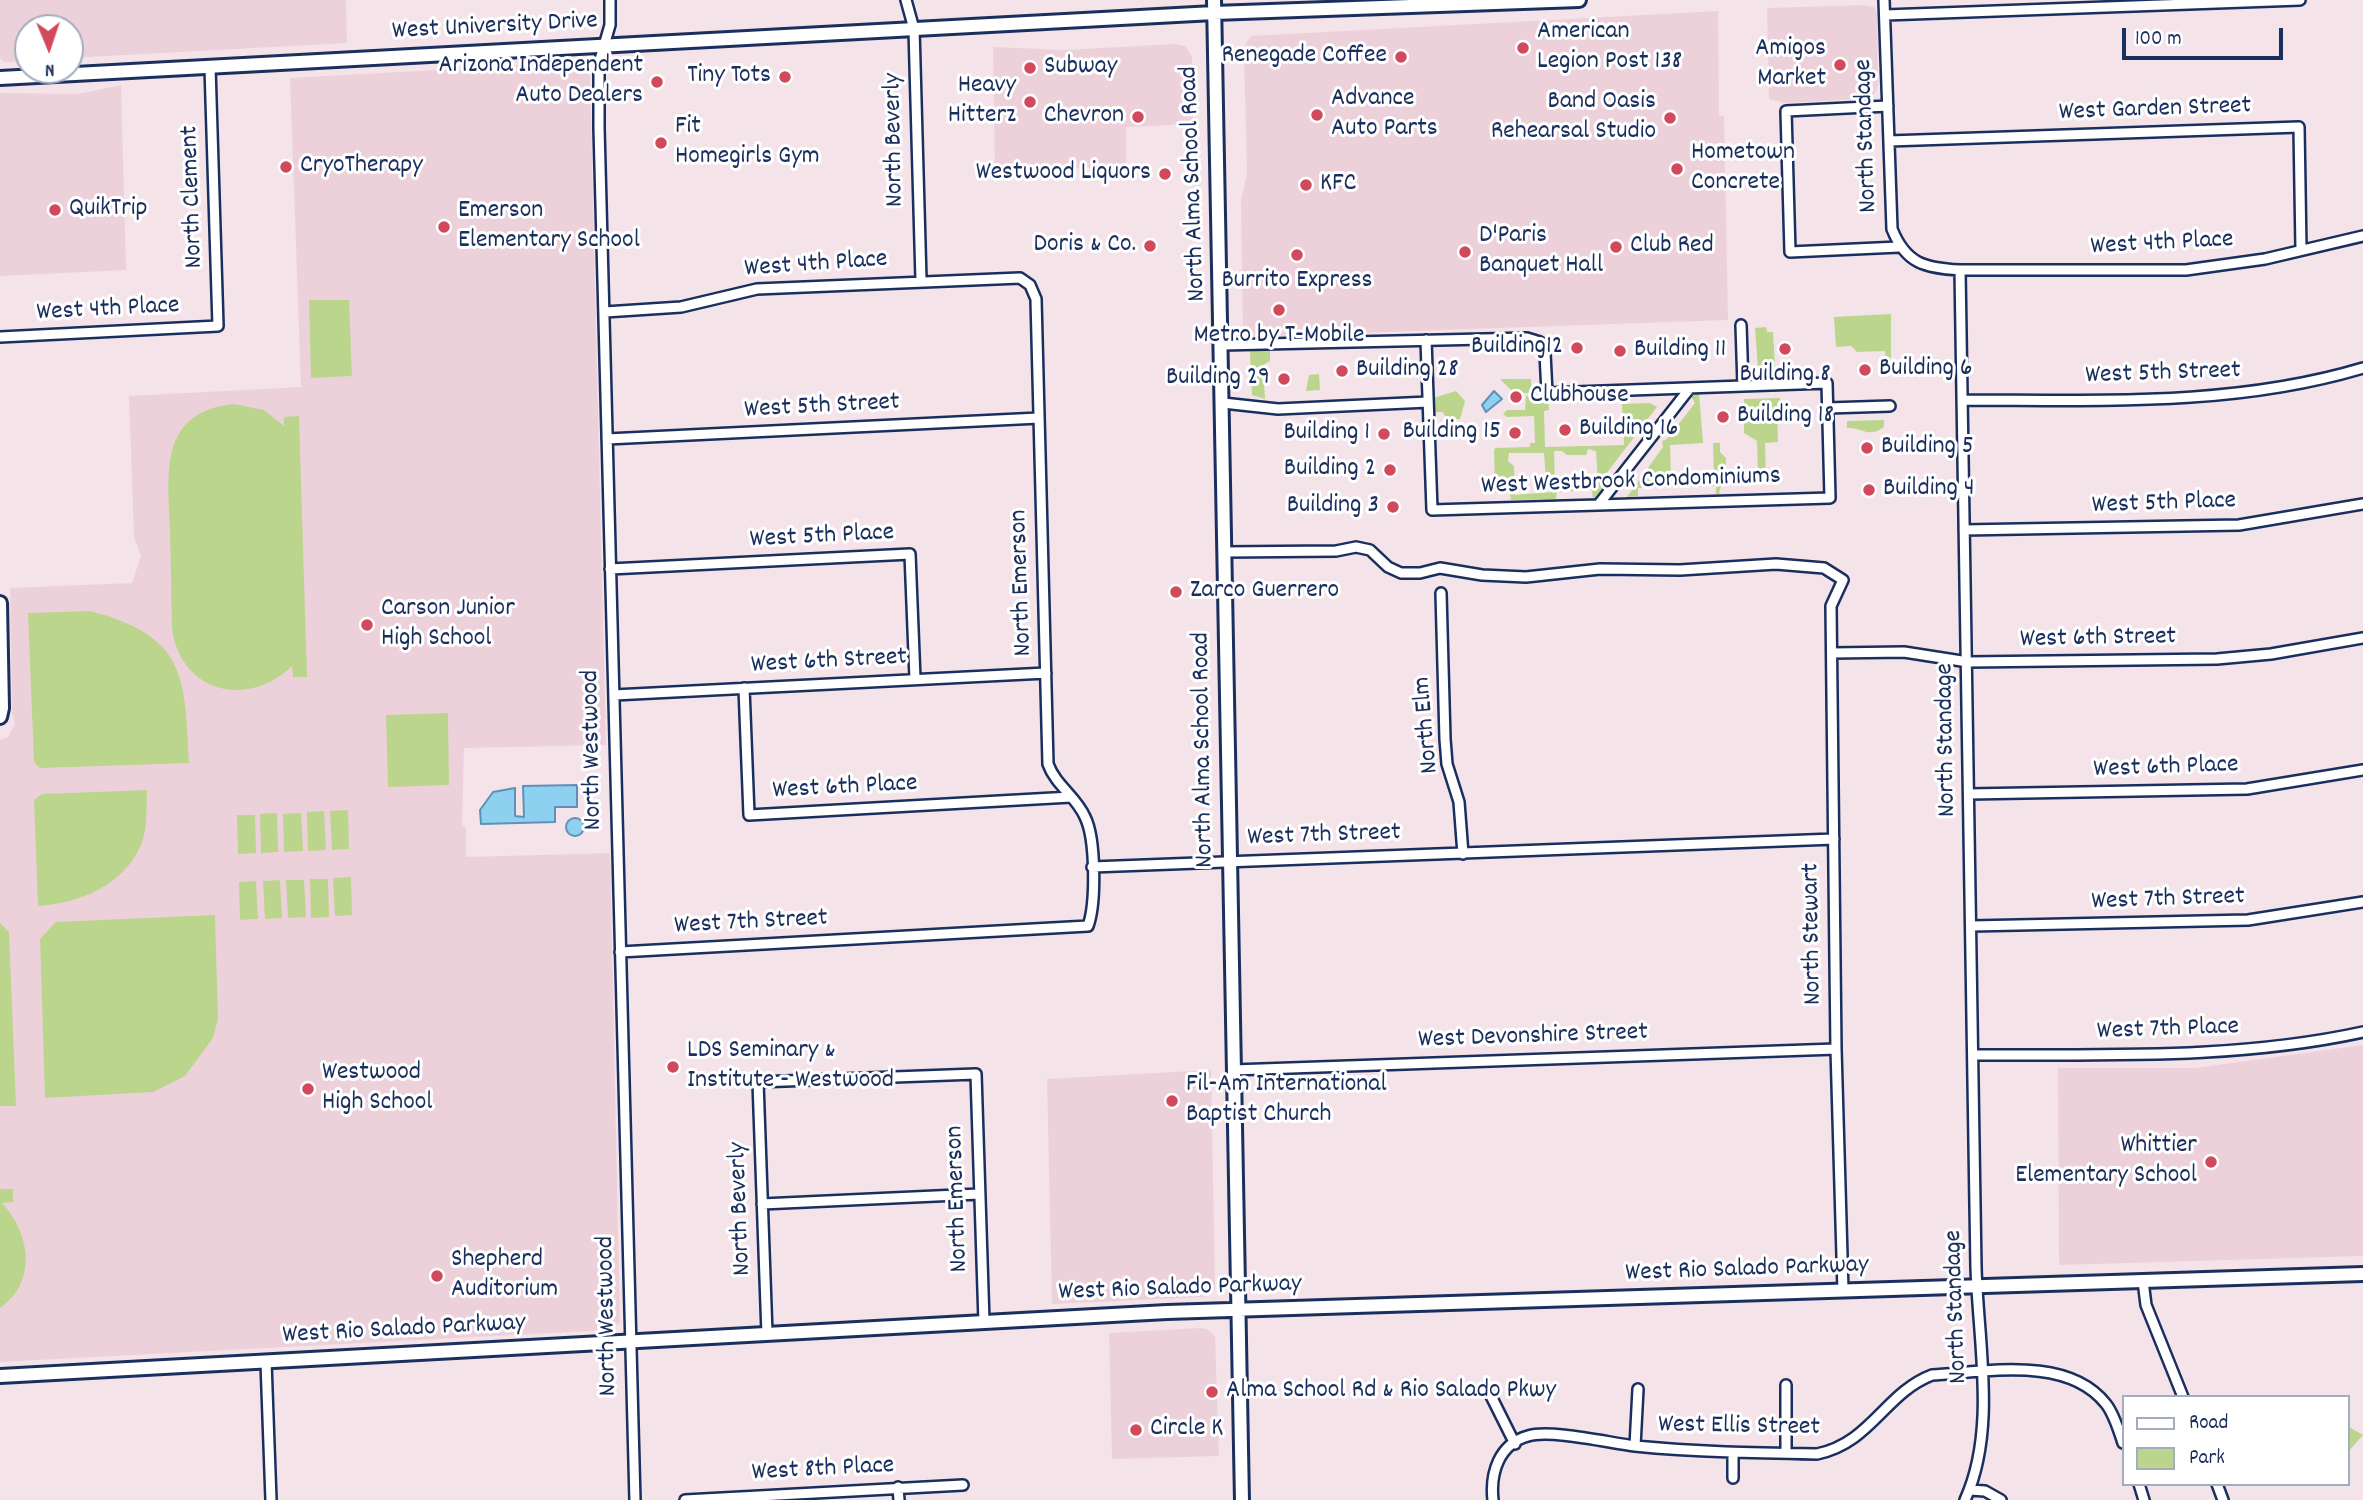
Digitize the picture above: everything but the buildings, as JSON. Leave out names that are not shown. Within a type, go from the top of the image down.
[{"type":"main road","name":"West University Drive","points":[[0,78],[914,29],[1214,6],[1579,0]]},
{"type":"main road","name":"North Alma School Road","points":[[1214,6],[1242,1500]]},
{"type":"main road","points":[[0,603],[0,717]]},
{"type":"main road","name":"West Rio Salado Parkway","points":[[0,1376],[1238,1310],[1843,1291],[1977,1284],[2363,1274]]},
{"type":"street","name":"North Westwood","points":[[610,0],[610,25],[599,66],[635,1500]]},
{"type":"street","name":"North Beverly","points":[[906,0],[914,29],[921,281]]},
{"type":"street","name":"North Standage","points":[[1884,0],[1892,229],[1899,247],[1920,263],[1937,269],[1960,270],[1977,1284],[1982,1373],[1980,1445],[1970,1490],[1965,1500]]},
{"type":"street","points":[[1885,15],[2300,0]]},
{"type":"street","name":"North Clement","points":[[210,67],[219,326]]},
{"type":"street","points":[[1888,106],[1786,111],[1790,252],[1899,247]]},
{"type":"street","name":"West Garden Street","points":[[1889,141],[2299,127],[2301,250]]},
{"type":"street","name":"West 4th Place","points":[[1960,270],[2186,270],[2265,259],[2363,236]]},
{"type":"street","name":"West 4th Place","points":[[605,312],[681,307],[757,289],[1020,278],[1030,285]]},
{"type":"street","name":"North Emerson","points":[[1030,285],[1036,299],[1048,764],[1054,780],[1071,797],[1086,819],[1092,867]]},
{"type":"street","points":[[1741,325],[1743,386]]},
{"type":"street","name":"West 4th Place","points":[[0,337],[219,326]]},
{"type":"street","points":[[1222,345],[1527,338],[1540,342],[1545,353],[1547,393],[1827,383],[1828,408],[1890,406]]},
{"type":"street","points":[[1223,403],[1278,409],[1428,402],[1426,340]]},
{"type":"street","name":"West 5th Street","points":[[1962,400],[2204,398],[2291,387],[2363,368]]},
{"type":"street","points":[[1599,504],[1690,388]]},
{"type":"street","name":"West Westbrook Condominiums","points":[[1428,402],[1432,510],[1830,498],[1828,408]]},
{"type":"street","name":"West 5th Street","points":[[607,439],[1040,418]]},
{"type":"street","name":"West 5th Place","points":[[1964,530],[2239,526],[2363,504]]},
{"type":"street","name":"North Stewart","points":[[1225,552],[1336,551],[1356,547],[1370,550],[1388,567],[1401,573],[1420,573],[1440,568],[1482,575],[1526,577],[1600,569],[1680,570],[1776,564],[1824,568],[1843,580],[1831,606],[1836,1049],[1843,1291]]},
{"type":"street","name":"West 5th Place","points":[[610,569],[910,554],[915,679]]},
{"type":"street","name":"North Elm","points":[[1441,593],[1447,764],[1459,802],[1464,854]]},
{"type":"street","name":"West 6th Street","points":[[1832,653],[1904,652],[1968,662],[2217,659],[2271,654],[2363,638]]},
{"type":"street","name":"West 6th Street","points":[[614,695],[1046,673]]},
{"type":"street","name":"West 6th Place","points":[[744,688],[749,816],[1071,797]]},
{"type":"street","name":"West 6th Place","points":[[1969,794],[2247,789],[2363,770]]},
{"type":"street","name":"West 7th Street","points":[[620,952],[1088,926],[1093,914],[1092,867],[1834,839]]},
{"type":"street","name":"West 7th Street","points":[[1972,926],[2248,920],[2363,902]]},
{"type":"street","name":"West 7th Place","points":[[1973,1055],[2207,1053],[2321,1041],[2363,1032]]},
{"type":"street","name":"West Devonshire Street","points":[[1233,1070],[1836,1049]]},
{"type":"street","name":"North Beverly","points":[[767,1334],[758,1082],[976,1074]]},
{"type":"street","name":"North Emerson","points":[[976,1074],[984,1322]]},
{"type":"street","points":[[762,1204],[979,1194]]},
{"type":"street","points":[[2143,1281],[2146,1305],[2182,1395]]},
{"type":"street","points":[[266,1362],[271,1500]]},
{"type":"street","name":"West Ellis Street","points":[[1515,1444],[1528,1436],[1547,1435],[1635,1446],[1733,1453],[1817,1454],[1847,1444],[1864,1433],[1913,1382],[1932,1375],[1982,1373],[2056,1374],[2074,1381],[2094,1392],[2107,1405],[2122,1441]]},
{"type":"street","points":[[1786,1385],[1786,1453]]},
{"type":"street","name":"West Ellis Street","points":[[1635,1446],[1638,1389]]},
{"type":"street","points":[[1490,1394],[1515,1444],[1497,1462],[1492,1479],[1493,1500]]},
{"type":"street","points":[[1733,1453],[1733,1478]]},
{"type":"street","name":"West 8th Place","points":[[685,1500],[963,1485]]},
{"type":"street","points":[[898,1488],[899,1500]]},
{"type":"street","points":[[1970,1490],[1985,1491],[2001,1500]]},
{"type":"shaded area","points":[[0,0],[346,0],[347,43],[84,57],[84,14],[14,14],[14,62],[4,62],[0,58]]},
{"type":"shaded area","points":[[1874,7],[1877,14],[1878,86],[1873,96],[1864,99],[1786,103],[1769,99],[1767,8]]},
{"type":"shaded area","points":[[1718,11],[1719,116],[1724,116],[1728,320],[1243,337],[1241,201],[1247,173],[1244,55],[1245,45],[1251,36]]},
{"type":"shaded area","points":[[1175,44],[1185,46],[1192,57],[1193,124],[1126,127],[1126,166],[995,173],[993,47],[1064,50]]},
{"type":"shaded area","points":[[581,62],[588,65],[590,76],[606,745],[464,748],[462,824],[466,828],[466,857],[610,853],[620,1323],[609,1330],[0,1362],[0,740],[8,737],[15,724],[12,713],[10,588],[132,583],[141,556],[134,538],[129,396],[301,387],[290,78]]},
{"type":"shaded area","points":[[121,85],[126,270],[0,276],[0,93],[78,94]]},
{"type":"shaded area","name":"Whittier Elementary School","points":[[2363,1045],[2363,1256],[2059,1265],[2058,1068],[2195,1068]]},
{"type":"shaded area","points":[[1211,1070],[1215,1289],[1204,1297],[1052,1304],[1047,1079]]},
{"type":"shaded area","points":[[1207,1329],[1215,1336],[1219,1456],[1112,1459],[1109,1333]]},
{"type":"green space","points":[[309,300],[349,300],[352,376],[311,378]]},
{"type":"green space","points":[[1891,314],[1891,362],[1886,362],[1885,351],[1857,352],[1851,346],[1836,347],[1834,317]]},
{"type":"green space","points":[[1766,327],[1767,332],[1773,332],[1775,367],[1758,369],[1755,328]]},
{"type":"green space","points":[[1257,349],[1270,351],[1270,361],[1263,365],[1265,399],[1252,395],[1250,352]]},
{"type":"green space","points":[[1319,374],[1320,390],[1306,391],[1309,375]]},
{"type":"green space","points":[[1500,379],[1531,379],[1532,394],[1512,391]]},
{"type":"green space","points":[[1456,391],[1465,401],[1460,419],[1446,419],[1443,412],[1434,412],[1433,398]]},
{"type":"green space","points":[[1699,393],[1703,443],[1670,445],[1671,476],[1676,477],[1677,482],[1685,475],[1714,480],[1713,443],[1720,443],[1720,452],[1726,458],[1719,494],[1716,494],[1716,486],[1638,488],[1638,496],[1627,497],[1663,447],[1662,441],[1667,439],[1695,403],[1691,396]]},
{"type":"green space","points":[[1526,396],[1548,396],[1549,410],[1544,411],[1545,447],[1624,445],[1622,404],[1650,403],[1657,407],[1603,478],[1609,483],[1597,499],[1593,499],[1592,490],[1557,492],[1556,499],[1511,500],[1510,493],[1495,493],[1494,451],[1495,448],[1530,447],[1530,443],[1535,443],[1534,416],[1507,417],[1503,414],[1507,410],[1525,410]],"holes":[[[1588,449],[1596,451],[1598,484],[1555,485],[1554,451],[1562,451],[1567,455],[1586,455]],[[1509,453],[1544,453],[1546,480],[1552,485],[1552,492],[1515,495],[1514,466],[1508,461]]]},
{"type":"green space","points":[[1780,398],[1780,403],[1777,403],[1778,442],[1765,443],[1766,479],[1758,479],[1757,441],[1744,433],[1744,399]]},
{"type":"green space","points":[[234,404],[264,410],[284,426],[284,417],[299,416],[307,677],[293,677],[292,666],[275,679],[256,687],[237,690],[218,688],[202,680],[188,667],[178,650],[172,628],[168,487],[169,467],[180,432],[192,419],[209,409]]},
{"type":"green space","points":[[1884,420],[1884,427],[1873,432],[1847,428],[1847,421]]},
{"type":"green space","points":[[90,611],[122,621],[145,633],[162,647],[174,664],[185,706],[189,763],[40,768],[34,762],[28,613]]},
{"type":"green space","points":[[448,713],[449,785],[388,787],[386,715]]},
{"type":"green space","points":[[147,790],[143,839],[133,859],[123,871],[112,882],[84,896],[38,906],[34,800],[42,794]]},
{"type":"green space","points":[[348,810],[349,849],[332,850],[330,811]]},
{"type":"green space","points":[[324,811],[326,850],[308,851],[307,812]]},
{"type":"green space","points":[[277,813],[278,852],[261,853],[260,814]]},
{"type":"green space","points":[[301,813],[303,851],[284,852],[283,814]]},
{"type":"green space","points":[[237,815],[255,815],[256,853],[238,854]]},
{"type":"green space","points":[[351,877],[352,915],[335,916],[333,878]]},
{"type":"green space","points":[[310,879],[328,879],[329,917],[311,918]]},
{"type":"green space","points":[[280,880],[282,918],[265,919],[263,881]]},
{"type":"green space","points":[[286,880],[304,880],[306,917],[288,918]]},
{"type":"green space","points":[[256,881],[258,919],[240,920],[239,882]]},
{"type":"green space","points":[[215,915],[218,1019],[213,1038],[185,1076],[153,1092],[45,1098],[40,939],[56,922]]},
{"type":"green space","points":[[0,923],[9,932],[16,1106],[0,1106]]},
{"type":"green space","points":[[0,1189],[13,1189],[13,1202],[2,1203],[19,1228],[26,1257],[20,1285],[0,1308]]},
{"type":"green space","points":[[2349,1427],[2363,1435],[2349,1451]]},
{"type":"water","points":[[1494,391],[1502,399],[1486,412],[1482,405]]},
{"type":"water","points":[[577,785],[577,807],[555,807],[555,822],[481,824],[480,810],[493,792],[515,788],[515,816],[524,817],[523,786]]},
{"type":"water","points":[[575,818],[581,821],[584,827],[581,833],[575,836],[569,833],[566,827],[569,821]]},
{"type":"place","name":"American Legion Post 138","points":[[1523,48]]},
{"type":"place","name":"Renegade Coffee","points":[[1401,57]]},
{"type":"place","name":"Amigos Market","points":[[1840,65]]},
{"type":"place","name":"Subway","points":[[1030,68]]},
{"type":"place","name":"Tiny Tots","points":[[785,77]]},
{"type":"place","name":"Arizona Independent Auto Dealers","points":[[657,82]]},
{"type":"place","name":"Heavy Hitterz","points":[[1030,102]]},
{"type":"place","name":"Advance Auto Parts","points":[[1317,115]]},
{"type":"place","name":"Chevron","points":[[1138,117]]},
{"type":"place","name":"Band Oasis Rehearsal Studio","points":[[1670,118]]},
{"type":"place","name":"Fit Homegirls Gym","points":[[661,143]]},
{"type":"place","name":"CryoTherapy","points":[[286,167]]},
{"type":"place","name":"Hometown Concrete","points":[[1677,169]]},
{"type":"place","name":"Westwood Liquors","points":[[1165,174]]},
{"type":"place","name":"KFC","points":[[1306,185]]},
{"type":"place","name":"QuikTrip","points":[[55,210]]},
{"type":"place","name":"Emerson Elementary School","points":[[444,227]]},
{"type":"place","name":"Doris & Co.","points":[[1150,246]]},
{"type":"place","name":"Club Red","points":[[1616,247]]},
{"type":"place","name":"D'Paris Banquet Hall","points":[[1465,252]]},
{"type":"place","name":"Burrito Express","points":[[1297,255]]},
{"type":"place","name":"Metro by T-Mobile","points":[[1279,310]]},
{"type":"place","name":"Building12","points":[[1577,348]]},
{"type":"place","name":"Building 8","points":[[1785,349]]},
{"type":"place","name":"Building 11","points":[[1620,351]]},
{"type":"place","name":"Building 6","points":[[1865,370]]},
{"type":"place","name":"Building 28","points":[[1342,371]]},
{"type":"place","name":"Building 29","points":[[1284,379]]},
{"type":"place","name":"Clubhouse","points":[[1516,397]]},
{"type":"place","name":"Building 18","points":[[1723,417]]},
{"type":"place","name":"Building 16","points":[[1565,430]]},
{"type":"place","name":"Building 15","points":[[1515,433]]},
{"type":"place","name":"Building 1","points":[[1384,434]]},
{"type":"place","name":"Building 5","points":[[1867,448]]},
{"type":"place","name":"Building 2","points":[[1390,470]]},
{"type":"place","name":"Building 4","points":[[1869,490]]},
{"type":"place","name":"Building 3","points":[[1393,507]]},
{"type":"place","name":"Zarco Guerrero","points":[[1176,592]]},
{"type":"place","name":"Carson Junior High School","points":[[367,625]]},
{"type":"place","name":"LDS Seminary & Institute - Westwood","points":[[673,1067]]},
{"type":"place","name":"Westwood High School","points":[[308,1089]]},
{"type":"place","name":"Fil-Am International Baptist Church","points":[[1172,1101]]},
{"type":"place","name":"Whittier Elementary School","points":[[2211,1162]]},
{"type":"place","name":"Shepherd Auditorium","points":[[437,1276]]},
{"type":"place","name":"Alma School Rd & Rio Salado Pkwy","points":[[1212,1392]]},
{"type":"place","name":"Circle K","points":[[1136,1430]]}]
